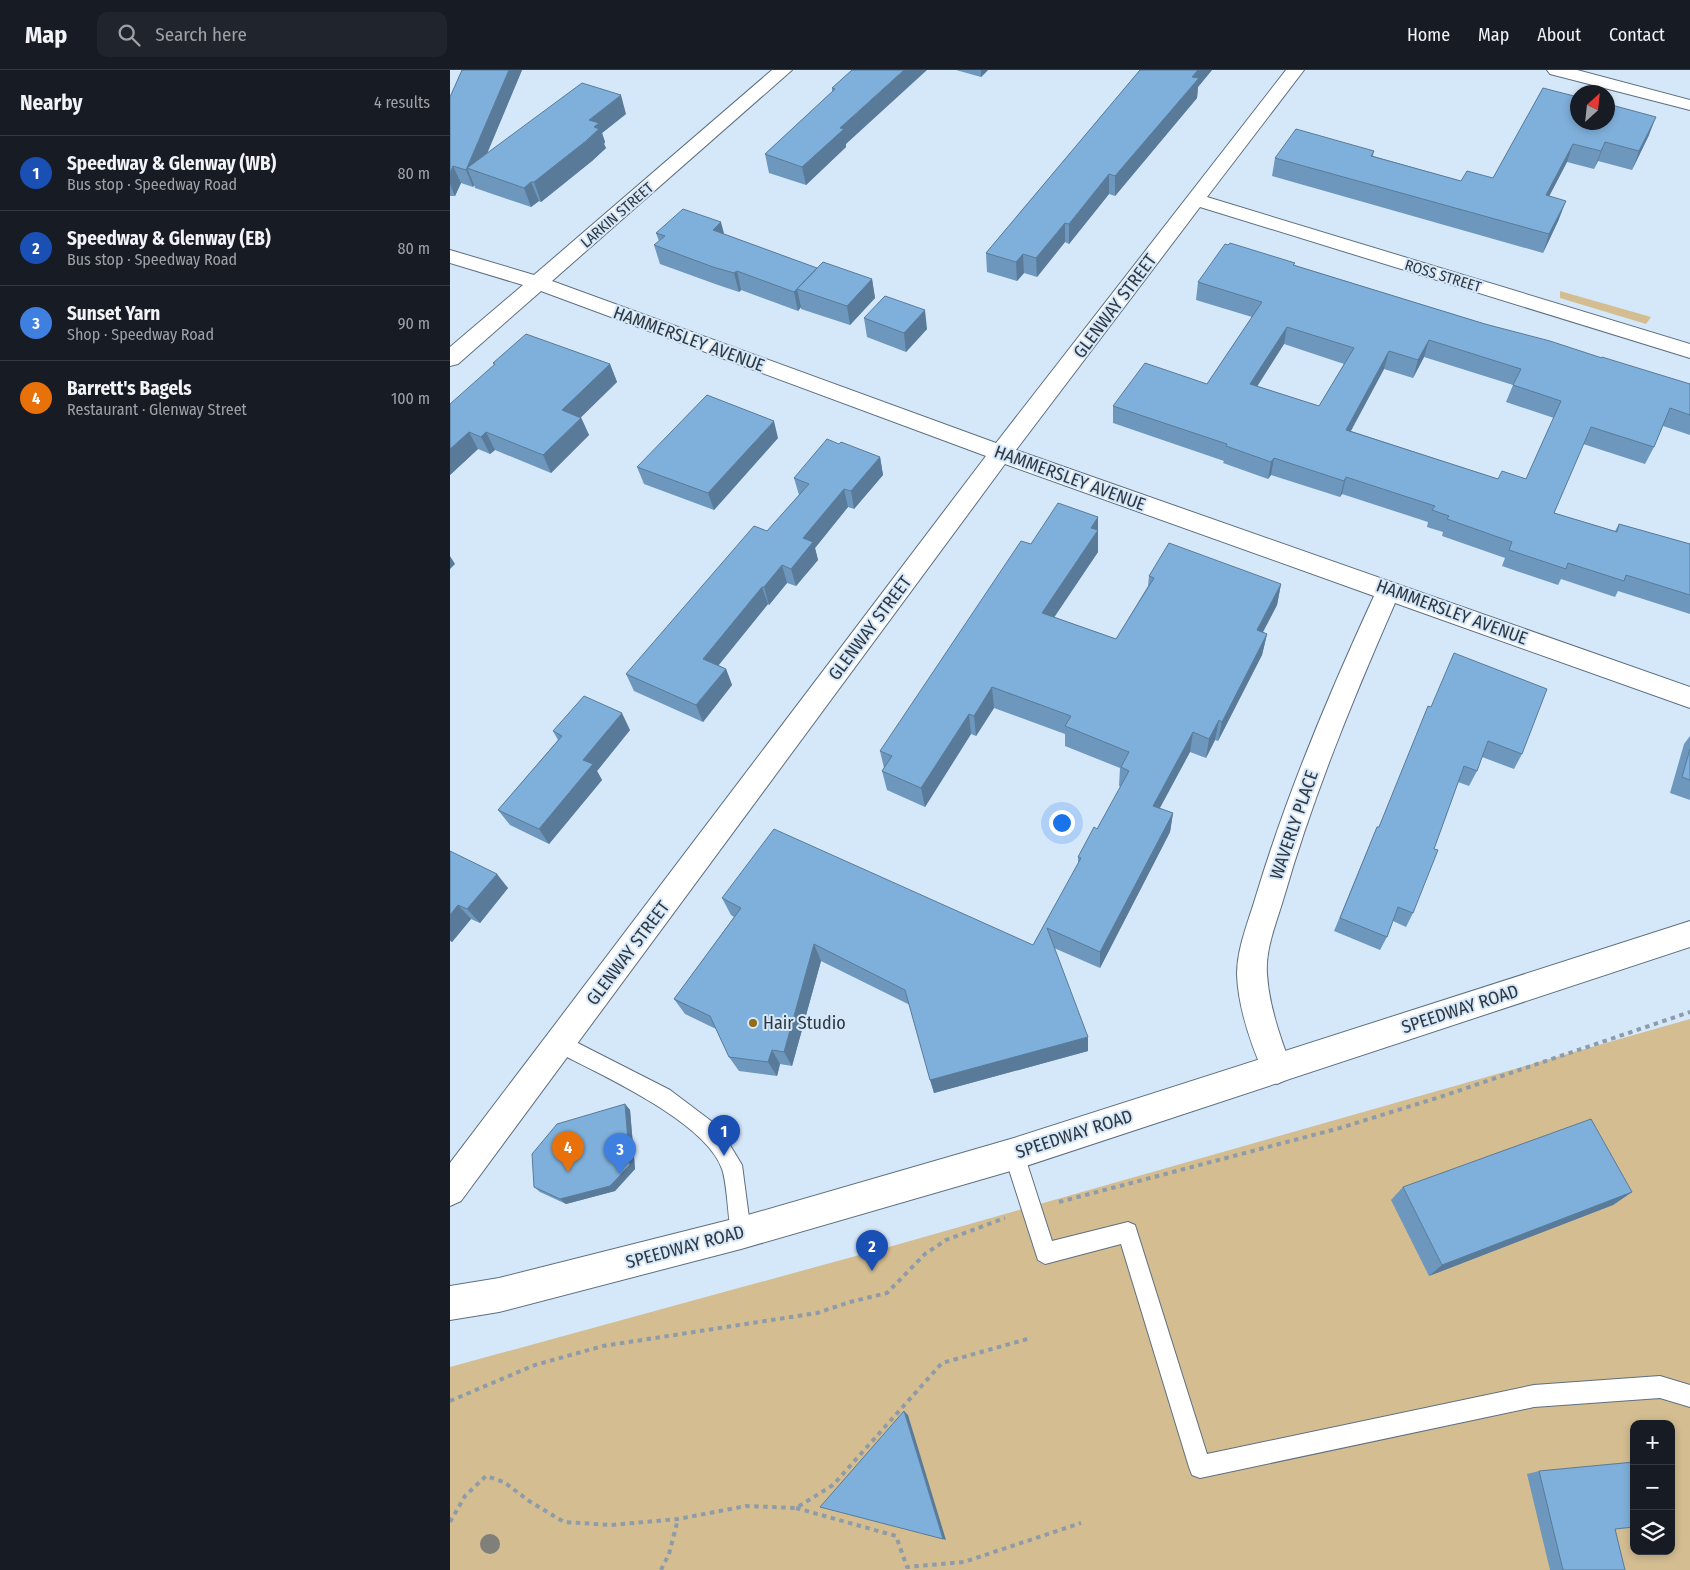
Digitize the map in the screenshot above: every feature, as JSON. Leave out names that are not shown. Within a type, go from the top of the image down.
[{"type":"street","name":"LARKIN STREET","points":[[450,359],[783,70]]},
{"type":"street","name":"GLENWAY STREET","points":[[450,1190],[1002,453],[1295,70]]},
{"type":"street","points":[[1556,70],[1690,105]]},
{"type":"street","name":"ROSS STREET","points":[[1196,200],[1690,351]]},
{"type":"street","name":"HAMMERSLEY AVENUE","points":[[450,256],[538,283],[1002,453],[1690,698]]},
{"type":"street","name":"WAVERLY PLACE","points":[[1277,1069],[1260,1018],[1252,972],[1262,924],[1277,869],[1336,710],[1389,590]]},
{"type":"street","name":"SPEEDWAY ROAD","points":[[450,1303],[499,1295],[741,1233],[1014,1154],[1690,934]]},
{"type":"lane","points":[[560,1043],[664,1097],[712,1134],[732,1165],[741,1233]]},
{"type":"lane","points":[[1014,1154],[1045,1253],[1128,1232],[1200,1467],[1534,1396],[1660,1387],[1690,1396]]},
{"type":"path","points":[[450,1401],[535,1366],[602,1346],[818,1313],[850,1302],[887,1293],[925,1254],[946,1240],[1031,1209],[1340,1128],[1443,1096],[1690,1012]]},
{"type":"path","points":[[796,1508],[833,1485],[942,1363],[1031,1338]]},
{"type":"path","points":[[450,1522],[456,1509],[472,1486],[486,1476],[504,1482],[529,1501],[564,1522],[611,1525],[678,1519],[746,1506],[796,1508],[896,1536],[907,1568],[964,1562],[1081,1523]]},
{"type":"path","points":[[661,1570],[668,1554],[678,1519]]},
{"type":"shaded area","points":[[1560,291],[1651,317],[1646,324],[1560,298]]},
{"type":"shaded area","points":[[1690,1019],[1690,1570],[450,1570],[450,1367],[896,1245]]},
{"type":"building","points":[[462,70],[509,70],[466,170],[453,166],[450,174],[450,97]]},
{"type":"building","points":[[852,70],[904,70],[840,128],[844,129],[802,167],[765,154],[835,89],[832,88]]},
{"type":"building","points":[[1140,70],[1198,70],[1192,77],[1199,78],[1115,176],[1109,174],[1069,224],[1065,223],[1036,258],[1023,254],[1016,262],[986,253]]},
{"type":"building","points":[[582,83],[621,95],[589,120],[599,123],[594,127],[599,129],[534,182],[531,182],[524,188],[467,168]]},
{"type":"building","points":[[1543,88],[1570,95],[1570,130],[1615,130],[1615,106],[1656,117],[1639,151],[1605,142],[1601,151],[1573,144],[1546,195],[1566,201],[1549,234],[1275,158],[1296,129],[1374,151],[1371,156],[1461,181],[1467,171],[1493,178]]},
{"type":"building","points":[[683,209],[721,222],[713,230],[817,268],[794,292],[737,271],[734,273],[713,267],[654,245],[665,236],[656,233]]},
{"type":"building","points":[[1230,243],[1295,263],[1293,265],[1485,324],[1550,341],[1690,384],[1690,415],[1670,408],[1654,447],[1591,427],[1554,513],[1617,532],[1619,524],[1690,544],[1690,595],[1626,575],[1624,581],[1568,563],[1566,569],[1509,550],[1512,542],[1447,519],[1449,516],[1432,510],[1435,506],[1346,477],[1344,481],[1274,458],[1271,462],[1226,446],[1227,444],[1113,406],[1145,363],[1207,384],[1262,302],[1198,282],[1225,244],[1228,245]],"holes":[[[1287,327],[1354,348],[1319,406],[1250,384]],[[1429,340],[1521,369],[1513,385],[1561,401],[1526,479],[1502,471],[1498,479],[1346,430],[1389,351],[1418,360]]]},
{"type":"building","points":[[823,262],[872,279],[847,306],[797,289]]},
{"type":"building","points":[[885,296],[925,310],[904,333],[864,318]]},
{"type":"building","points":[[526,334],[610,364],[562,410],[581,418],[543,455],[486,432],[481,437],[469,432],[450,449],[450,404]]},
{"type":"building","points":[[707,395],[774,421],[708,493],[637,467]]},
{"type":"building","points":[[827,439],[839,444],[841,442],[880,457],[851,491],[844,489],[803,538],[813,542],[791,569],[782,565],[703,659],[726,669],[696,705],[626,674],[754,526],[767,531],[809,484],[794,478]]},
{"type":"building","points":[[1058,503],[1098,517],[1091,528],[1098,530],[1042,613],[1116,639],[1154,578],[1149,576],[1169,543],[1281,584],[1257,630],[1267,634],[1222,722],[1219,720],[1209,739],[1193,732],[1153,806],[1173,813],[1100,952],[1047,928],[1088,1037],[930,1080],[905,990],[814,944],[784,1052],[772,1050],[768,1062],[729,1057],[710,1016],[674,999],[741,908],[722,898],[774,829],[1033,945],[1081,858],[1078,857],[1094,827],[1097,829],[1129,771],[1121,767],[1129,752],[1065,726],[1071,716],[992,687],[974,716],[969,714],[921,788],[882,771],[892,756],[880,751],[1021,541],[1031,544]]},
{"type":"building","points":[[1454,653],[1547,689],[1522,754],[1488,741],[1477,771],[1464,766],[1434,849],[1438,850],[1413,913],[1398,907],[1387,937],[1340,918],[1428,706],[1431,707]]},
{"type":"building","points":[[584,696],[622,713],[583,760],[593,764],[539,829],[498,810],[562,736],[553,731]]},
{"type":"building","points":[[1690,749],[1690,780],[1682,777]]},
{"type":"building","points":[[450,851],[497,874],[467,909],[458,905],[450,915]]},
{"type":"building","points":[[625,1104],[630,1165],[610,1186],[560,1199],[534,1187],[532,1154],[557,1124]]},
{"type":"building","points":[[1591,1119],[1632,1192],[1442,1265],[1403,1187]]},
{"type":"building","points":[[904,1411],[943,1539],[820,1507]]},
{"type":"building","points":[[1630,1462],[1630,1527],[1615,1529],[1625,1570],[1563,1570],[1539,1471]]},
{"type":"place","name":"Hair Studio","points":[[753,1023]]},
{"type":"place","name":"Speedway & Glenway (WB)","points":[[724,1156]]},
{"type":"place","name":"Barrett's Bagels","points":[[568,1172]]},
{"type":"place","name":"Sunset Yarn","points":[[620,1174]]},
{"type":"place","name":"Speedway & Glenway (EB)","points":[[872,1271]]}]
